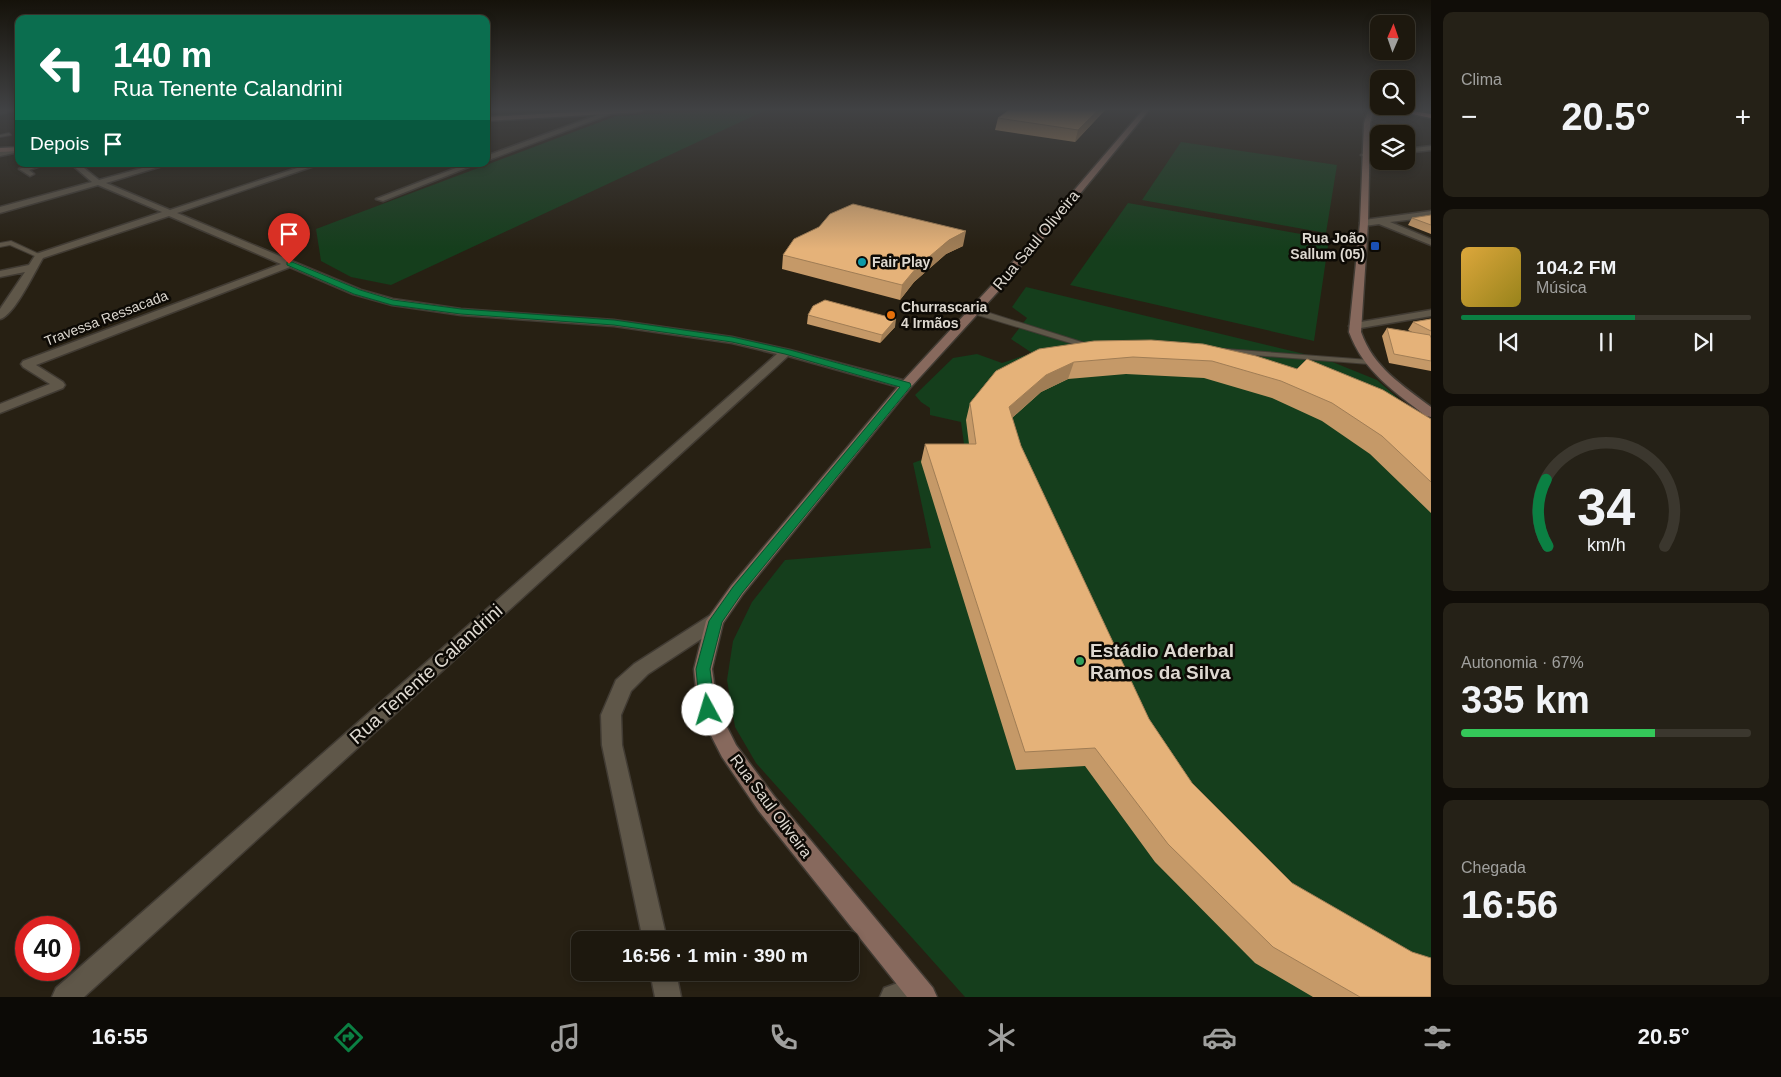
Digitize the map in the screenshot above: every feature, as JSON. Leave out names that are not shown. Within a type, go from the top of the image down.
[{"type":"street","name":"Rua Saul Oliveira","points":[[911,994],[766,803],[729,751],[708,710],[703,669],[715,621],[737,590],[906,386],[974,311],[1106,157]]},
{"type":"street","points":[[1365,157],[1364,223],[1355,326],[1358,343],[1369,362],[1431,413]]},
{"type":"street","points":[[30,174],[23,169],[31,167]]},
{"type":"street","points":[[79,167],[97,182],[168,214],[364,294],[413,306],[461,312],[614,323],[732,340],[786,352],[906,386]]},
{"type":"street","points":[[0,210],[154,167]]},
{"type":"street","points":[[0,316],[9,306],[39,256],[307,167]]},
{"type":"street","points":[[380,199],[464,167]]},
{"type":"street","points":[[1364,223],[1431,214]]},
{"type":"street","points":[[1379,221],[1431,242]]},
{"type":"street","name":"Travessa Ressacada","points":[[0,409],[59,385],[27,364],[289,264]]},
{"type":"street","points":[[0,274],[33,267]]},
{"type":"street","points":[[1355,326],[1431,313]]},
{"type":"street","name":"Rua Tenente Calandrini","points":[[65,997],[786,352]]},
{"type":"street","points":[[653,931],[612,745],[611,715],[623,686],[640,669],[715,621]]},
{"type":"street","points":[[664,981],[668,997]]},
{"type":"lane","points":[[0,245],[11,243],[39,256]]},
{"type":"lane","points":[[974,311],[1098,348]]},
{"type":"lane","points":[[1223,351],[1369,362]]},
{"type":"green space","points":[[508,157],[666,157],[391,285],[351,277],[321,261],[316,229],[481,167],[490,167],[490,163]]},
{"type":"green space","points":[[1171,157],[1280,157],[1337,165],[1326,233],[1142,200]]},
{"type":"green space","points":[[1128,203],[1329,239],[1314,341],[1070,285]]},
{"type":"green space","name":"Estádio Aderbal Ramos da Silva","points":[[1026,287],[1325,359],[1377,380],[1431,427],[1431,997],[965,997],[756,763],[735,727],[727,680],[733,641],[752,602],[785,560],[931,548],[913,463],[964,444],[961,422],[930,415],[930,408],[915,395],[953,358],[977,354],[1002,363],[1032,353],[1011,339],[1027,318],[1012,307]]},
{"type":"building","name":"Fair Play","points":[[853,204],[966,231],[949,240],[917,267],[902,285],[783,255],[794,239],[819,227],[830,214]]},
{"type":"building","points":[[1431,215],[1431,225],[1412,218]]},
{"type":"building","points":[[825,300],[896,319],[882,335],[808,315],[813,306]]},
{"type":"building","points":[[1431,319],[1431,331],[1413,322]]},
{"type":"building","points":[[1387,328],[1430,335],[1431,361],[1394,354]]},
{"type":"building","points":[[1151,340],[1203,344],[1256,356],[1297,369],[1307,359],[1383,390],[1431,419],[1431,482],[1382,436],[1332,403],[1281,381],[1212,361],[1133,357],[1074,362],[1046,375],[1009,407],[1021,446],[1149,719],[1192,783],[1292,883],[1412,952],[1431,958],[1431,997],[1360,997],[1273,947],[1168,844],[1095,748],[1025,752],[925,444],[976,444],[970,403],[996,371],[1039,349],[1094,341]]},
{"type":"place","name":"Rua João Sallum (05)","points":[[1375,246]]},
{"type":"place","name":"Fair Play","points":[[862,262]]},
{"type":"place","name":"Churrascaria 4 Irmãos","points":[[891,315]]},
{"type":"place","name":"Estádio Aderbal Ramos da Silva","points":[[1080,661]]},
{"type":"route","points":[[289,264],[370,297],[392,302],[461,312],[562,318],[677,331],[732,340],[786,352],[906,386],[737,590],[715,621],[703,669],[708,710]]}]
